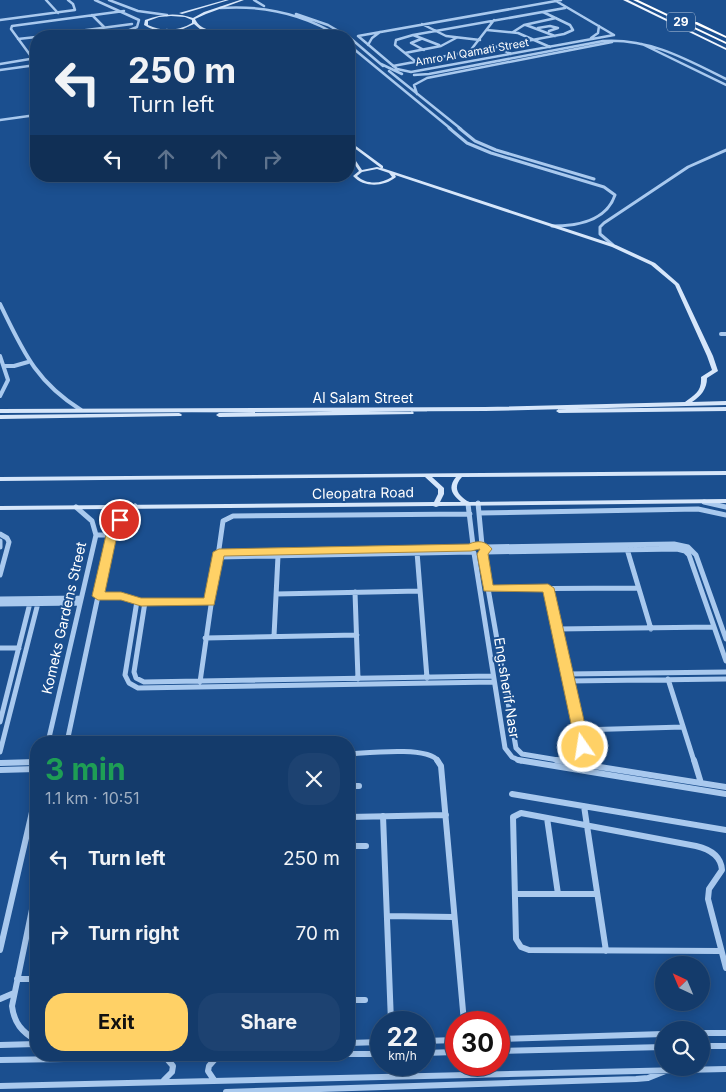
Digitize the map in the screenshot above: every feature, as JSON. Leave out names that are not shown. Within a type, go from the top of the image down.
[{"type":"highway","name":"29","points":[[635,0],[726,43]]},
{"type":"highway","name":"29","points":[[646,0],[726,37]]},
{"type":"main road","points":[[169,15],[201,9],[228,0]]},
{"type":"main road","points":[[205,30],[194,21],[210,11],[243,0]]},
{"type":"main road","points":[[625,0],[726,49]]},
{"type":"main road","points":[[201,9],[203,11],[210,11]]},
{"type":"main road","points":[[355,147],[366,157],[390,172],[394,177],[392,180],[374,184],[363,182],[356,178],[356,174],[361,171],[371,168],[390,172],[614,246],[650,262],[672,278],[680,288],[710,356],[714,371],[704,377],[705,384],[700,394],[686,404]]},
{"type":"main road","points":[[355,159],[366,157]]},
{"type":"main road","points":[[355,161],[361,171]]},
{"type":"main road","name":"Al Salam Street","points":[[0,417],[726,403]]},
{"type":"main road","name":"Al Salam Street","points":[[0,412],[81,410],[346,415],[726,409]]},
{"type":"main road","name":"Cleopatra Road","points":[[0,479],[726,473]]},
{"type":"main road","points":[[427,476],[441,488],[442,494],[436,505]]},
{"type":"main road","points":[[460,476],[454,483],[454,490],[458,498],[468,504]]},
{"type":"main road","name":"Cleopatra Road","points":[[0,508],[726,501]]},
{"type":"street","points":[[46,0],[58,13]]},
{"type":"street","points":[[0,20],[75,10],[73,4],[68,0]]},
{"type":"street","points":[[95,0],[132,14],[154,29],[174,30],[190,26],[194,21],[185,16],[138,11],[110,0]]},
{"type":"street","points":[[100,0],[116,9]]},
{"type":"street","points":[[114,0],[122,6]]},
{"type":"street","points":[[254,0],[264,6],[318,21],[335,30]]},
{"type":"street","points":[[384,30],[372,38],[368,45],[358,37],[359,35],[384,30],[561,0]]},
{"type":"street","name":"Amro Al Qamati Street","points":[[368,45],[393,66],[403,71],[420,72],[614,35],[556,1]]},
{"type":"street","points":[[220,8],[241,6],[260,8],[310,22],[327,30]]},
{"type":"street","points":[[260,8],[264,6]]},
{"type":"street","points":[[416,62],[395,42],[413,35],[565,8]]},
{"type":"street","points":[[108,13],[116,9]]},
{"type":"street","points":[[28,53],[10,29],[15,25],[122,11],[136,17],[140,23],[132,30]]},
{"type":"street","points":[[132,14],[138,11]]},
{"type":"street","points":[[393,66],[556,36],[570,32],[573,28],[543,12]]},
{"type":"street","points":[[92,15],[104,27]]},
{"type":"street","points":[[137,30],[146,23],[169,15]]},
{"type":"street","points":[[460,17],[473,24]]},
{"type":"street","points":[[514,32],[524,25],[556,18]]},
{"type":"street","points":[[469,52],[494,20]]},
{"type":"street","points":[[84,30],[132,24]]},
{"type":"street","points":[[422,24],[435,31],[456,38],[480,40]]},
{"type":"street","points":[[524,25],[556,36]]},
{"type":"street","points":[[537,28],[548,26],[558,28],[548,32]]},
{"type":"street","points":[[588,40],[598,33],[599,26]]},
{"type":"street","points":[[487,30],[514,32],[550,47]]},
{"type":"street","points":[[413,35],[429,43],[441,46]]},
{"type":"street","points":[[18,39],[30,38]]},
{"type":"street","points":[[405,53],[441,46],[456,38]]},
{"type":"street","points":[[421,39],[411,42],[424,50]]},
{"type":"street","points":[[381,64],[404,74],[429,74],[618,39],[656,45],[725,79]]},
{"type":"street","points":[[355,42],[468,136],[484,145],[594,178],[589,182]]},
{"type":"street","points":[[417,94],[415,84],[434,77],[620,42],[649,46],[726,85]]},
{"type":"street","points":[[415,45],[429,43]]},
{"type":"street","points":[[497,46],[512,54]]},
{"type":"street","points":[[356,52],[365,50]]},
{"type":"street","points":[[356,52],[459,138],[481,149],[606,188],[615,195],[606,213],[582,223],[551,226]]},
{"type":"street","points":[[361,55],[369,54]]},
{"type":"street","points":[[0,65],[30,59]]},
{"type":"street","points":[[0,70],[30,66]]},
{"type":"street","points":[[705,74],[713,73]]},
{"type":"street","points":[[429,74],[434,77]]},
{"type":"street","points":[[716,80],[725,79]]},
{"type":"street","points":[[427,110],[436,109]]},
{"type":"street","points":[[434,116],[442,115]]},
{"type":"street","points":[[0,120],[30,116]]},
{"type":"street","points":[[614,246],[602,236],[599,229],[601,225],[688,167],[726,150]]},
{"type":"street","points":[[606,213],[614,215]]},
{"type":"street","points":[[0,304],[28,362],[48,387],[81,410]]},
{"type":"street","points":[[721,334],[726,334]]},
{"type":"street","points":[[0,356],[5,366],[8,380],[0,396]]},
{"type":"street","points":[[5,366],[14,366],[28,362]]},
{"type":"street","points":[[698,501],[726,507]]},
{"type":"street","points":[[478,503],[488,589],[517,750],[522,754],[726,787]]},
{"type":"street","name":"Eng.sherif Nasr","points":[[468,504],[472,524],[473,550],[505,748],[512,757],[521,761],[726,794]]},
{"type":"street","name":"Komeks Gardens Street","points":[[68,736],[111,535],[120,520],[135,506]]},
{"type":"street","name":"Komeks Gardens Street","points":[[49,736],[96,535],[92,521],[76,507]]},
{"type":"street","points":[[479,513],[698,509],[726,515]]},
{"type":"street","points":[[200,682],[223,521],[232,516],[470,514]]},
{"type":"street","points":[[472,524],[480,524]]},
{"type":"street","points":[[0,534],[7,538],[9,542],[0,575]]},
{"type":"street","points":[[96,535],[111,535]]},
{"type":"street","points":[[0,540],[0,547]]},
{"type":"street","points":[[218,554],[483,550],[674,544],[684,546],[696,555],[726,639]]},
{"type":"street","points":[[566,548],[677,549],[685,551],[689,555],[726,661]]},
{"type":"street","points":[[627,549],[650,629]]},
{"type":"street","points":[[271,554],[278,556],[416,550]]},
{"type":"street","points":[[416,550],[427,678]]},
{"type":"street","points":[[473,550],[483,550]]},
{"type":"street","points":[[274,636],[278,556]]},
{"type":"street","points":[[548,588],[587,764]]},
{"type":"street","points":[[488,589],[637,588]]},
{"type":"street","points":[[701,590],[709,590]]},
{"type":"street","points":[[276,594],[420,591]]},
{"type":"street","points":[[355,592],[358,679]]},
{"type":"street","points":[[98,596],[121,596],[145,602],[210,602]]},
{"type":"street","points":[[0,599],[81,600]]},
{"type":"street","points":[[0,604],[81,600]]},
{"type":"street","points":[[138,601],[125,675],[128,683],[138,688],[494,679]]},
{"type":"street","points":[[145,602],[134,675],[140,681],[148,683],[427,678],[494,679]]},
{"type":"street","points":[[0,752],[38,603]]},
{"type":"street","points":[[0,722],[30,604]]},
{"type":"street","points":[[557,629],[714,627]]},
{"type":"street","points":[[486,630],[495,630]]},
{"type":"street","points":[[205,638],[357,635]]},
{"type":"street","points":[[0,648],[19,648]]},
{"type":"street","points":[[567,674],[726,672]]},
{"type":"street","points":[[668,679],[701,783]]},
{"type":"street","points":[[568,681],[726,679]]},
{"type":"street","points":[[579,730],[683,728]]},
{"type":"street","points":[[355,754],[420,752],[435,757],[441,766],[463,1011]]},
{"type":"street","points":[[30,762],[0,762],[0,770],[30,769]]},
{"type":"street","points":[[648,774],[648,782]]},
{"type":"street","points":[[512,794],[726,830]]},
{"type":"street","points":[[584,806],[606,951]]},
{"type":"street","points":[[720,951],[523,949],[518,945],[516,939],[512,819],[521,813],[692,845],[704,848],[716,855],[721,862],[722,869],[720,875],[711,885],[708,895],[720,951],[726,968]]},
{"type":"street","points":[[355,817],[446,815]]},
{"type":"street","points":[[383,816],[390,1011]]},
{"type":"street","points":[[547,818],[558,894]]},
{"type":"street","points":[[0,950],[30,821]]},
{"type":"street","points":[[355,846],[366,846]]},
{"type":"street","points":[[515,894],[598,894]]},
{"type":"street","points":[[387,916],[453,917]]},
{"type":"street","points":[[30,918],[14,993],[13,1019],[23,1032],[30,1036]]},
{"type":"street","points":[[17,979],[30,979]]},
{"type":"street","points":[[0,998],[8,998],[14,993]]},
{"type":"street","points":[[355,1000],[365,1000]]},
{"type":"street","points":[[710,1033],[726,1033]]},
{"type":"street","points":[[510,1039],[655,1034]]},
{"type":"street","points":[[355,1043],[370,1042]]},
{"type":"street","points":[[0,1045],[30,1044]]},
{"type":"street","points":[[710,1046],[726,1046]]},
{"type":"street","points":[[510,1051],[655,1047]]},
{"type":"street","points":[[355,1054],[370,1054]]},
{"type":"street","points":[[0,1060],[30,1059]]},
{"type":"street","points":[[163,1081],[172,1072],[168,1061]]},
{"type":"street","points":[[212,1061],[208,1071],[214,1080]]},
{"type":"street","points":[[710,1069],[726,1069]]},
{"type":"street","points":[[0,1086],[655,1070]]},
{"type":"street","points":[[226,1092],[636,1079],[655,1076]]},
{"type":"route","points":[[120,520],[111,535],[98,596],[121,596],[141,602],[210,602],[219,552],[471,547],[477,544],[482,545],[486,549],[482,554],[488,589],[548,588],[583,747]]}]
